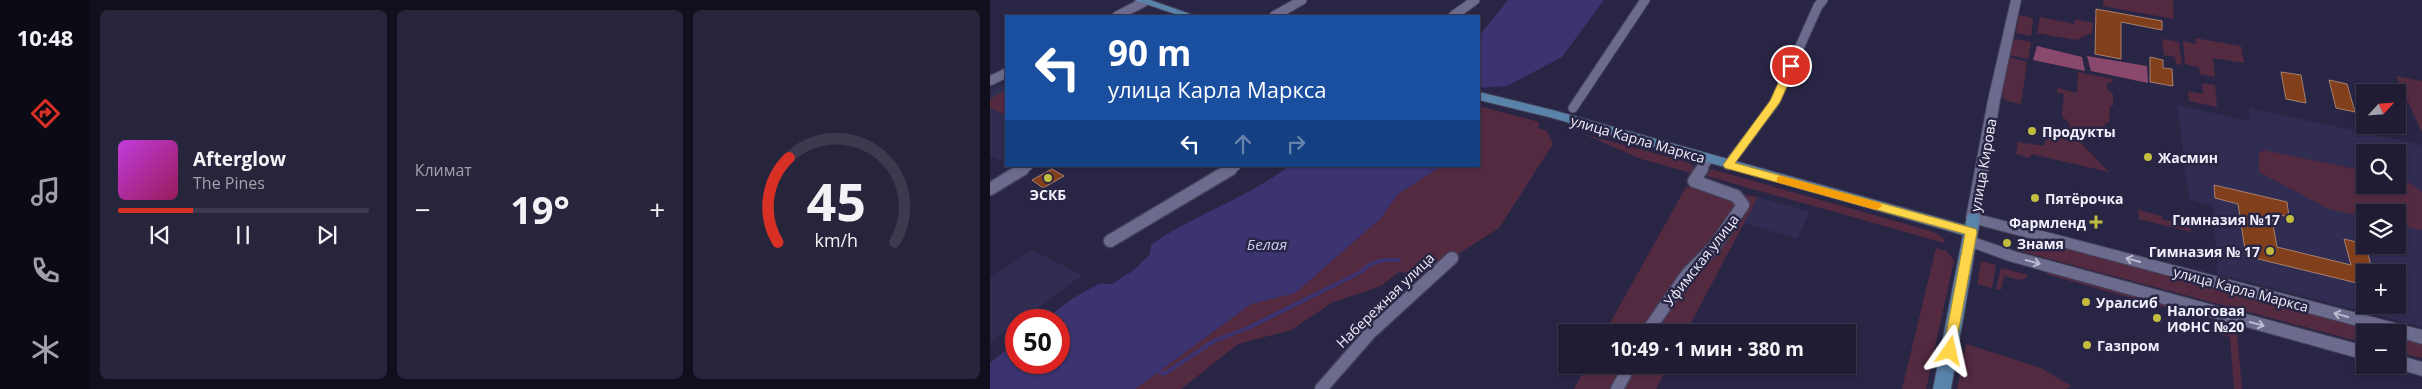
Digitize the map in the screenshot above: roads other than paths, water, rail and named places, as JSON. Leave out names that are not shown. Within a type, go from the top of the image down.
[{"type":"main road","points":[[1142,1],[1188,15]]},
{"type":"main road","name":"улица Карла Маркса","points":[[1480,96],[1552,114],[1708,160],[1972,231]]},
{"type":"main road","name":"улица Кирова","points":[[1942,389],[1972,231]]},
{"type":"street","points":[[1280,15],[1302,0]]},
{"type":"street","points":[[1454,15],[1475,0]]},
{"type":"street","points":[[1573,108],[1645,0]]},
{"type":"street","points":[[1728,165],[1775,102],[1822,0]]},
{"type":"street","name":"улица Кирова","points":[[1972,231],[1994,100],[2016,0]]},
{"type":"street","points":[[1119,15],[1142,1]]},
{"type":"street","points":[[990,81],[1005,74]]},
{"type":"street","name":"Уфимская улица","points":[[1653,324],[1688,273],[1714,247],[1743,205],[1736,196],[1694,181],[1708,160]]},
{"type":"street","points":[[990,189],[1026,167]]},
{"type":"street","points":[[1110,241],[1234,167]]},
{"type":"street","name":"улица Карла Маркса","points":[[1972,231],[2422,337]]},
{"type":"street","name":"улица Карла Маркса","points":[[1972,231],[2023,259],[2356,351]]},
{"type":"street","name":"Набережная улица","points":[[1321,389],[1370,333],[1452,258]]},
{"type":"street","points":[[2406,364],[2422,369]]},
{"type":"street","points":[[1617,389],[1625,374]]},
{"type":"water","points":[[1508,0],[1604,0],[1562,57],[1507,86],[1480,88],[1480,35]]},
{"type":"water","name":"Белая","points":[[1288,167],[1440,167],[1398,194],[1381,218],[1295,293],[1251,304],[1135,389],[990,389],[990,363],[1005,351],[1005,374],[1070,374],[1070,309],[1059,309],[1073,298],[1099,284],[1112,284],[1134,270],[1150,254],[1151,245],[1185,224],[1255,188]]},
{"type":"waterway","points":[[1155,370],[1164,374],[1214,341],[1250,327],[1361,272],[1374,263],[1383,260],[1399,260]]},
{"type":"place","name":"Продукты","points":[[2032,131]]},
{"type":"place","name":"Жасмин","points":[[2148,157]]},
{"type":"place","name":"ЭСКБ","points":[[1048,178]]},
{"type":"place","name":"Пятёрочка","points":[[2035,198]]},
{"type":"place","name":"Гимназия №17","points":[[2290,219]]},
{"type":"place","name":"Фармленд","points":[[2096,222]]},
{"type":"place","name":"Знамя","points":[[2007,243]]},
{"type":"place","name":"Гимназия № 17","points":[[2270,251]]},
{"type":"place","name":"Уралсиб","points":[[2086,302]]},
{"type":"place","name":"Налоговая ИФНС №20","points":[[2157,318]]},
{"type":"place","name":"Газпром","points":[[2087,345]]}]
